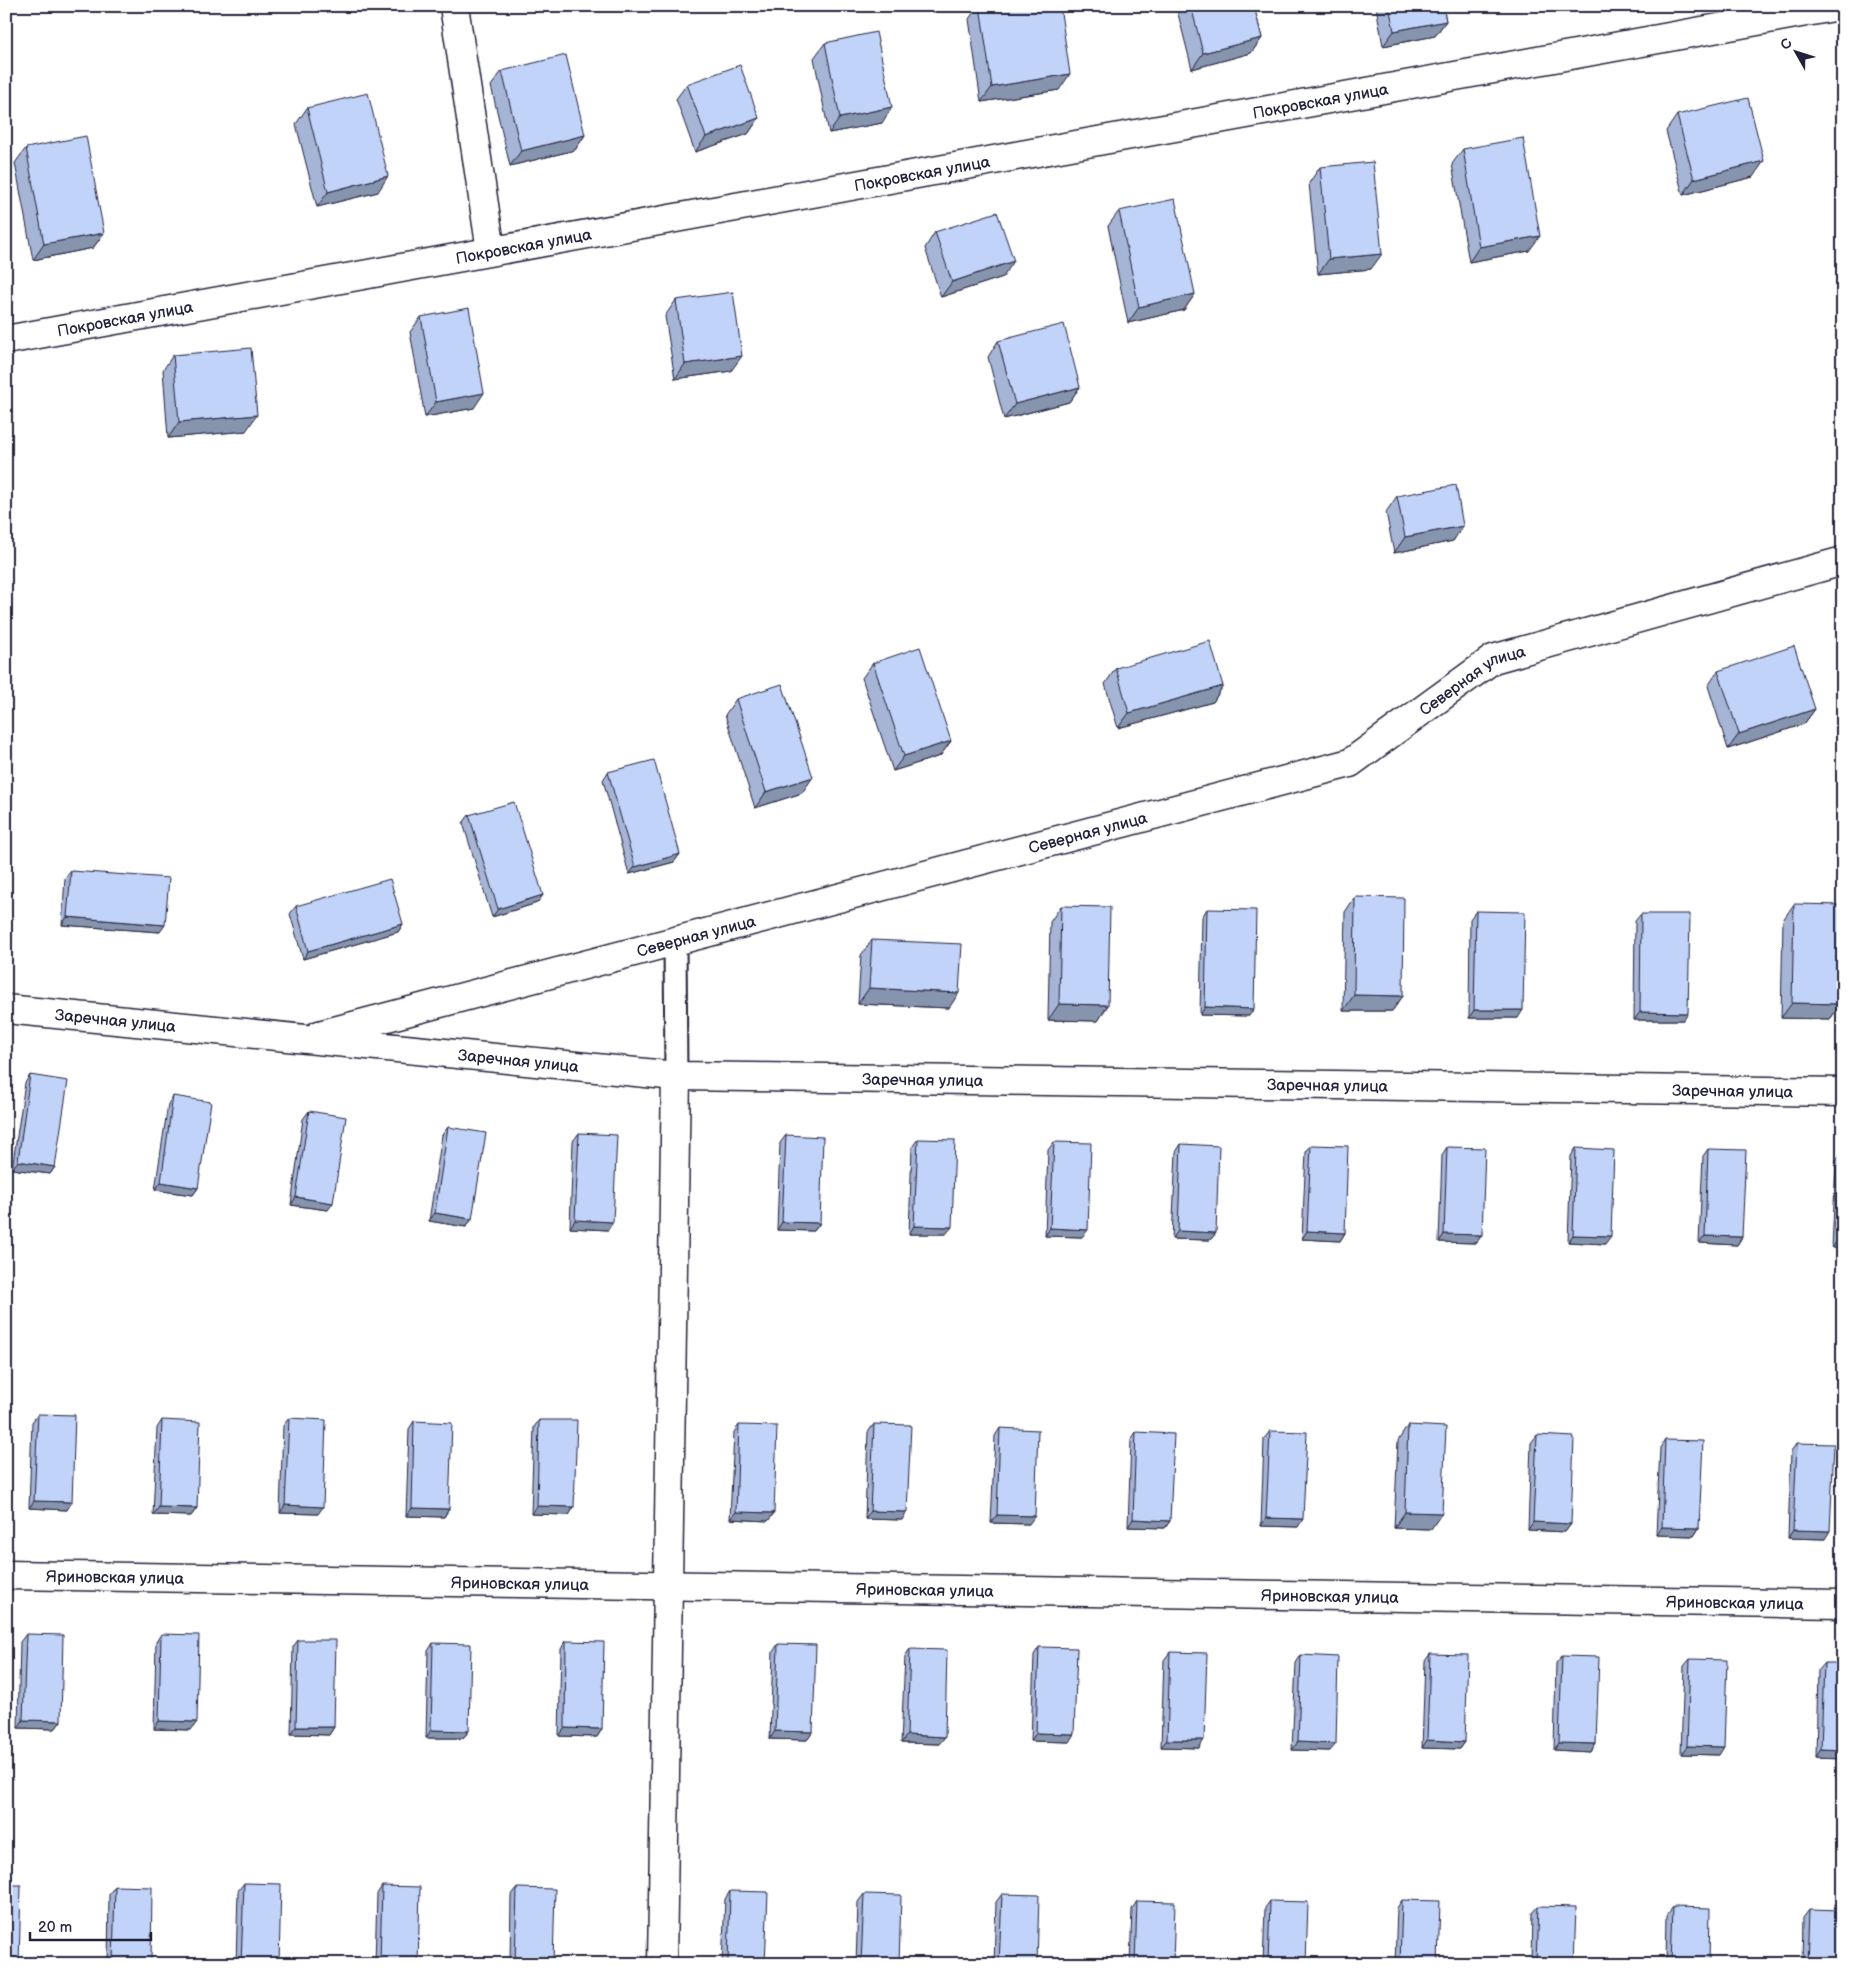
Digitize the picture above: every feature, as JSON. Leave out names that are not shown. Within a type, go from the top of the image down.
[{"type":"street","points":[[454,6],[491,251]]},
{"type":"street","name":"Покровская улица","points":[[6,340],[1839,6]]},
{"type":"street","name":"Северная улица","points":[[303,1039],[1350,763],[1493,659],[1843,561]]},
{"type":"street","name":"Заречная улица","points":[[6,1009],[676,1076],[1843,1092]]},
{"type":"street","points":[[662,1964],[676,1076]]},
{"type":"street","name":"Яриновская улица","points":[[6,1574],[1843,1604]]},
{"type":"lane","points":[[675,941],[676,1076]]},
{"type":"building","points":[[980,6],[1060,6],[1070,74],[992,87]]},
{"type":"building","points":[[1191,6],[1254,6],[1262,38],[1203,53]]},
{"type":"building","points":[[1389,6],[1443,6],[1446,21],[1394,31]]},
{"type":"building","points":[[876,32],[892,107],[840,118],[825,43]]},
{"type":"building","points":[[566,55],[585,135],[521,151],[502,71]]},
{"type":"building","points":[[740,65],[759,118],[706,137],[687,84]]},
{"type":"building","points":[[368,93],[388,176],[328,192],[307,108]]},
{"type":"building","points":[[1748,98],[1764,161],[1694,179],[1677,115]]},
{"type":"building","points":[[86,136],[104,233],[44,244],[26,148]]},
{"type":"building","points":[[1523,138],[1540,236],[1479,247],[1463,149]]},
{"type":"building","points":[[1373,162],[1382,254],[1329,259],[1320,167]]},
{"type":"building","points":[[1175,199],[1195,294],[1139,307],[1119,211]]},
{"type":"building","points":[[997,212],[1014,261],[952,282],[935,232]]},
{"type":"building","points":[[733,292],[742,356],[685,364],[676,300]]},
{"type":"building","points":[[469,308],[484,393],[436,402],[421,317]]},
{"type":"building","points":[[1064,324],[1080,387],[1015,404],[998,341]]},
{"type":"building","points":[[251,348],[257,415],[179,422],[173,355]]},
{"type":"building","points":[[1456,485],[1463,526],[1405,537],[1397,496]]},
{"type":"building","points":[[1210,641],[1223,686],[1129,713],[1116,668]]},
{"type":"building","points":[[1794,646],[1815,709],[1739,734],[1718,671]]},
{"type":"building","points":[[920,647],[951,741],[904,756],[873,663]]},
{"type":"building","points":[[782,684],[813,777],[766,792],[736,699]]},
{"type":"building","points":[[654,760],[680,854],[635,867],[608,772]]},
{"type":"building","points":[[514,802],[543,895],[498,909],[469,815]]},
{"type":"building","points":[[71,871],[169,878],[165,925],[67,917]]},
{"type":"building","points":[[390,879],[403,924],[308,951],[296,906]]},
{"type":"building","points":[[1355,897],[1404,898],[1403,996],[1354,995]]},
{"type":"building","points":[[1794,904],[1843,905],[1841,1004],[1792,1003]]},
{"type":"building","points":[[1061,906],[1110,907],[1108,1005],[1059,1004]]},
{"type":"building","points":[[1207,909],[1256,910],[1254,1009],[1205,1007]]},
{"type":"building","points":[[1476,911],[1525,912],[1523,1010],[1474,1010]]},
{"type":"building","points":[[1641,914],[1690,914],[1688,1013],[1640,1012]]},
{"type":"building","points":[[872,940],[962,944],[959,993],[869,988]]},
{"type":"building","points":[[30,1075],[68,1081],[55,1167],[18,1161]]},
{"type":"building","points":[[173,1096],[211,1102],[198,1188],[161,1182]]},
{"type":"building","points":[[309,1111],[346,1117],[333,1203],[296,1197]]},
{"type":"building","points":[[448,1127],[486,1133],[472,1219],[435,1213]]},
{"type":"building","points":[[579,1133],[617,1135],[613,1222],[575,1220]]},
{"type":"building","points":[[786,1135],[823,1137],[820,1223],[782,1222]]},
{"type":"building","points":[[918,1139],[955,1140],[952,1227],[914,1226]]},
{"type":"building","points":[[1054,1142],[1091,1143],[1088,1230],[1050,1228]]},
{"type":"building","points":[[1181,1144],[1219,1146],[1216,1233],[1178,1231]]},
{"type":"building","points":[[1311,1145],[1348,1146],[1345,1233],[1307,1231]]},
{"type":"building","points":[[1447,1147],[1485,1148],[1482,1235],[1444,1234]]},
{"type":"building","points":[[1576,1148],[1614,1150],[1611,1236],[1573,1235]]},
{"type":"building","points":[[1708,1149],[1746,1150],[1742,1237],[1705,1236]]},
{"type":"building","points":[[38,1414],[75,1415],[72,1502],[34,1501]]},
{"type":"building","points":[[289,1418],[326,1420],[323,1507],[285,1505]]},
{"type":"building","points":[[162,1420],[200,1422],[197,1508],[159,1507]]},
{"type":"building","points":[[539,1420],[577,1420],[574,1507],[537,1506]]},
{"type":"building","points":[[414,1421],[452,1423],[449,1509],[412,1508]]},
{"type":"building","points":[[874,1424],[911,1425],[907,1512],[870,1511]]},
{"type":"building","points":[[739,1425],[777,1426],[774,1513],[736,1512]]},
{"type":"building","points":[[1408,1425],[1446,1427],[1442,1513],[1405,1512]]},
{"type":"building","points":[[1000,1428],[1038,1430],[1035,1516],[997,1515]]},
{"type":"building","points":[[1270,1431],[1307,1432],[1303,1519],[1266,1518]]},
{"type":"building","points":[[1136,1432],[1174,1434],[1170,1521],[1133,1519]]},
{"type":"building","points":[[1537,1435],[1574,1437],[1571,1524],[1533,1522]]},
{"type":"building","points":[[1665,1440],[1703,1441],[1699,1528],[1662,1527]]},
{"type":"building","points":[[1797,1443],[1834,1444],[1830,1531],[1793,1530]]},
{"type":"building","points":[[26,1634],[63,1635],[61,1721],[23,1720]]},
{"type":"building","points":[[161,1634],[199,1635],[197,1722],[159,1721]]},
{"type":"building","points":[[298,1640],[336,1640],[334,1727],[296,1727]]},
{"type":"building","points":[[566,1641],[604,1642],[602,1729],[565,1728]]},
{"type":"building","points":[[433,1643],[471,1644],[469,1731],[431,1730]]},
{"type":"building","points":[[778,1644],[816,1645],[813,1732],[775,1731]]},
{"type":"building","points":[[1039,1647],[1077,1648],[1074,1734],[1036,1733]]},
{"type":"building","points":[[910,1649],[947,1650],[945,1737],[907,1735]]},
{"type":"building","points":[[1170,1652],[1207,1653],[1204,1740],[1167,1740]]},
{"type":"building","points":[[1430,1654],[1468,1655],[1465,1742],[1427,1740]]},
{"type":"building","points":[[1301,1655],[1338,1657],[1336,1744],[1298,1742]]},
{"type":"building","points":[[1562,1656],[1599,1657],[1596,1744],[1559,1743]]},
{"type":"building","points":[[1690,1659],[1727,1660],[1724,1747],[1687,1746]]},
{"type":"building","points":[[1824,1663],[1843,1663],[1843,1750],[1821,1749]]},
{"type":"building","points":[[244,1883],[281,1884],[279,1964],[241,1964]]},
{"type":"building","points":[[6,1885],[21,1885],[19,1964],[6,1964]]},
{"type":"building","points":[[115,1886],[152,1887],[151,1964],[113,1964]]},
{"type":"building","points":[[382,1886],[420,1887],[418,1964],[380,1964]]},
{"type":"building","points":[[517,1888],[555,1889],[553,1964],[515,1964]]},
{"type":"building","points":[[730,1891],[768,1892],[765,1964],[728,1964]]},
{"type":"building","points":[[864,1894],[901,1895],[899,1964],[861,1964]]},
{"type":"building","points":[[1002,1894],[1039,1895],[1037,1964],[999,1964]]},
{"type":"building","points":[[1402,1900],[1440,1901],[1438,1964],[1400,1964]]},
{"type":"building","points":[[1137,1901],[1175,1902],[1173,1964],[1135,1964]]},
{"type":"building","points":[[1270,1901],[1308,1902],[1306,1964],[1268,1964]]},
{"type":"building","points":[[1538,1906],[1576,1907],[1574,1964],[1536,1964]]},
{"type":"building","points":[[1673,1907],[1710,1908],[1709,1964],[1671,1964]]},
{"type":"building","points":[[1809,1910],[1843,1911],[1843,1964],[1807,1964]]}]
